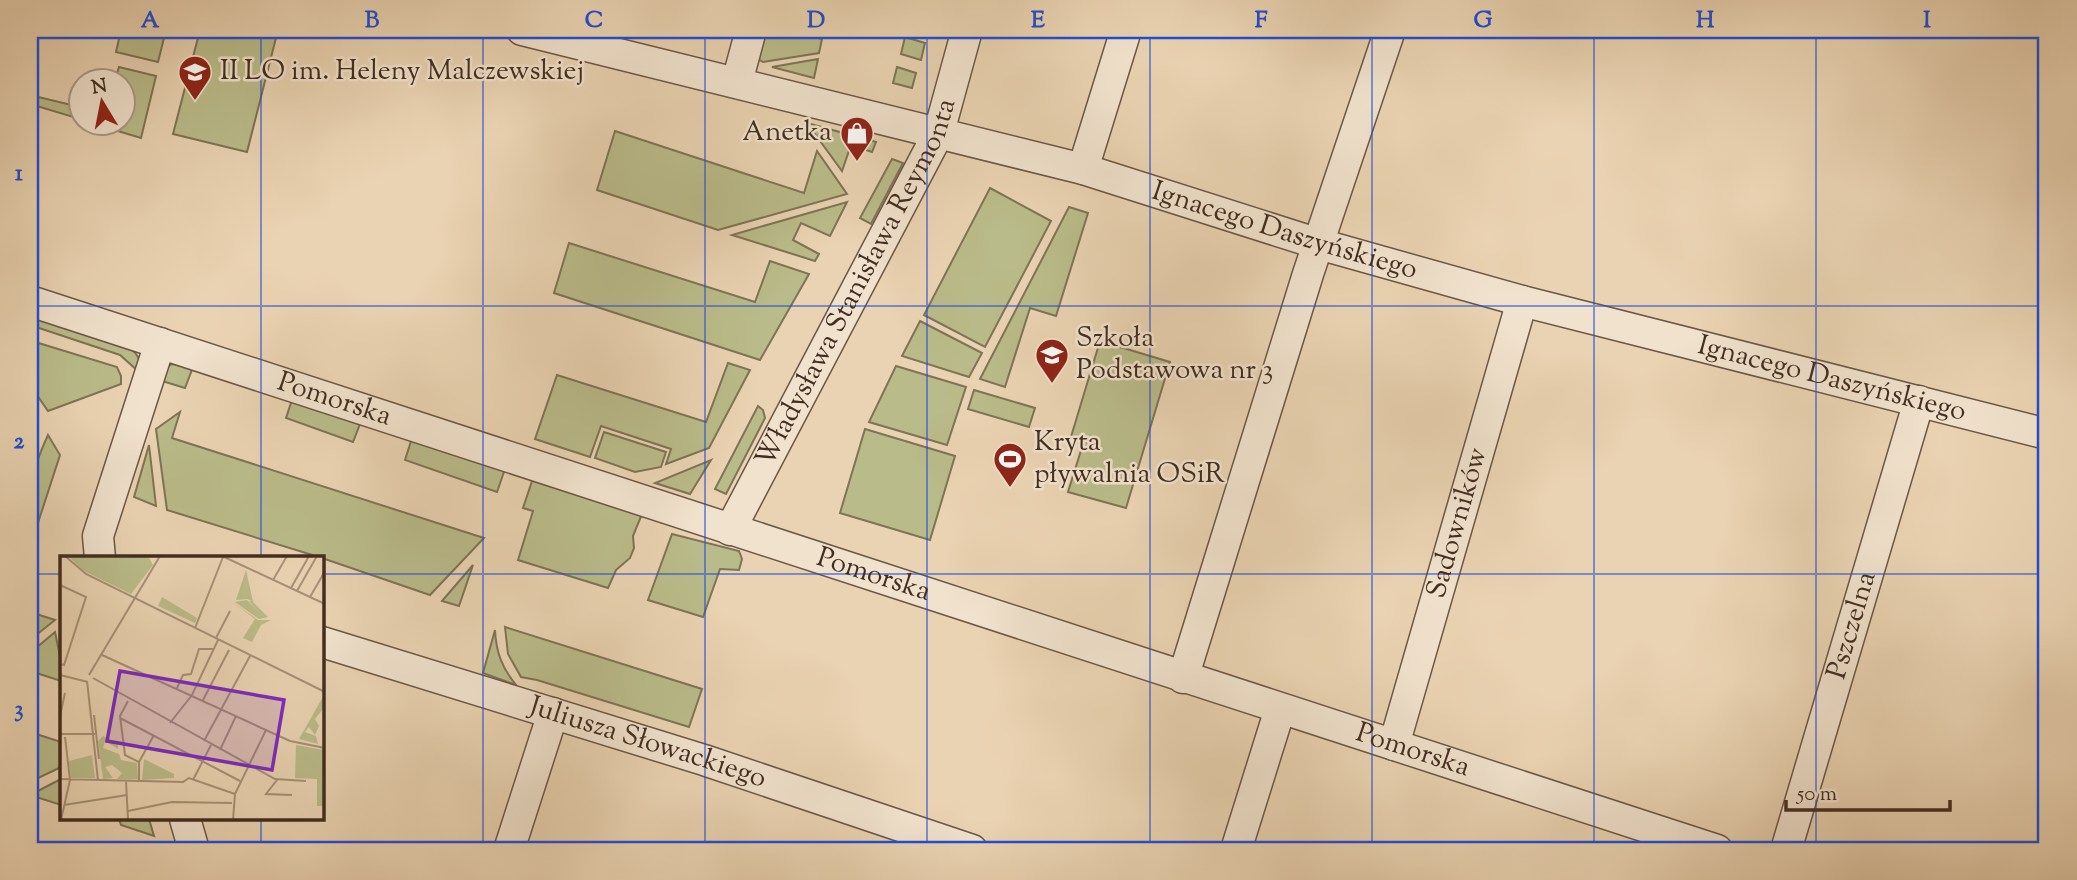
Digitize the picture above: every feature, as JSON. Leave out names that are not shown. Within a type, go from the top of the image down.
[{"type":"street","name":"Ignacego Daszyńskiego","points":[[522,30],[1083,169],[1319,244],[1522,300],[2047,434]]},
{"type":"street","points":[[737,82],[751,30]]},
{"type":"street","name":"Władysława Stanisława Reymonta","points":[[730,530],[940,132],[967,30]]},
{"type":"street","points":[[1083,169],[1126,30]]},
{"type":"street","points":[[1183,678],[1319,244],[1390,30]]},
{"type":"street","name":"Sadowników","points":[[1394,745],[1522,300]]},
{"type":"street","name":"Pomorska","points":[[30,301],[1717,850]]},
{"type":"street","points":[[100,556],[98,536],[160,342]]},
{"type":"street","name":"Pszczelna","points":[[1786,850],[1919,401]]},
{"type":"street","name":"Juliusza Słowackiego","points":[[324,643],[704,760],[972,850]]},
{"type":"street","points":[[1236,850],[1280,709]]},
{"type":"street","points":[[509,850],[553,713]]},
{"type":"street","points":[[185,820],[194,850]]},
{"type":"green space","points":[[121,30],[166,30],[158,62],[116,52]]},
{"type":"green space","points":[[200,30],[278,30],[247,152],[173,134]]},
{"type":"green space","points":[[766,30],[786,30],[822,39],[819,53],[763,62],[758,59]]},
{"type":"green space","points":[[905,37],[925,43],[921,60],[901,54]]},
{"type":"green space","points":[[818,59],[814,78],[772,67]]},
{"type":"green space","points":[[897,67],[916,73],[912,88],[893,83]]},
{"type":"green space","points":[[136,71],[156,76],[141,138],[134,136]]},
{"type":"green space","points":[[30,95],[66,104],[66,115],[30,104]]},
{"type":"green space","points":[[807,123],[876,142],[872,152],[851,145],[842,171]]},
{"type":"green space","points":[[615,131],[804,193],[817,151],[847,194],[718,230],[597,190]]},
{"type":"green space","points":[[892,159],[903,163],[871,224],[860,218]]},
{"type":"green space","points":[[990,188],[1051,221],[985,347],[924,315]]},
{"type":"green space","points":[[847,202],[830,236],[801,223],[793,240],[819,254],[815,261],[732,235]]},
{"type":"green space","points":[[1069,207],[1088,213],[1056,316],[1030,308],[1005,387],[980,379]]},
{"type":"green space","points":[[569,243],[755,302],[770,261],[809,274],[760,360],[554,293]]},
{"type":"green space","points":[[30,315],[123,345],[136,354],[143,369],[138,371],[120,355],[30,325]]},
{"type":"green space","points":[[920,321],[982,353],[969,377],[902,356]]},
{"type":"green space","points":[[32,341],[117,367],[121,384],[48,411],[30,385]]},
{"type":"green space","points":[[1100,341],[1170,362],[1126,508],[1068,492],[1083,444],[1070,440]]},
{"type":"green space","points":[[728,363],[750,370],[709,448],[666,464],[671,449],[601,426],[590,457],[535,439],[557,375],[706,422]]},
{"type":"green space","points":[[172,364],[193,367],[185,388],[159,380],[163,370]]},
{"type":"green space","points":[[896,366],[966,387],[947,445],[869,422]]},
{"type":"green space","points":[[974,390],[1035,408],[1029,427],[968,409]]},
{"type":"green space","points":[[292,400],[360,424],[353,442],[286,418]]},
{"type":"green space","points":[[758,406],[763,410],[765,418],[726,494],[715,489]]},
{"type":"green space","points":[[180,412],[172,438],[484,538],[430,595],[324,559],[324,556],[316,556],[167,510],[156,429]]},
{"type":"green space","points":[[865,429],[955,456],[930,540],[840,513]]},
{"type":"green space","points":[[604,432],[666,452],[661,467],[635,472],[595,458]]},
{"type":"green space","points":[[48,435],[60,455],[36,529],[31,504],[32,481]]},
{"type":"green space","points":[[412,438],[505,469],[497,492],[405,460]]},
{"type":"green space","points":[[149,445],[156,506],[134,497]]},
{"type":"green space","points":[[711,460],[690,494],[655,483]]},
{"type":"green space","points":[[533,478],[642,514],[633,536],[634,548],[630,558],[616,570],[608,588],[518,560],[533,511],[523,508]]},
{"type":"green space","points":[[672,534],[739,551],[742,559],[739,570],[720,569],[703,617],[648,600]]},
{"type":"green space","points":[[473,565],[459,606],[442,601]]},
{"type":"green space","points":[[30,612],[55,620],[30,640]]},
{"type":"green space","points":[[505,627],[702,689],[689,727],[521,677],[508,654]]},
{"type":"green space","points":[[495,630],[501,659],[516,685],[483,673]]},
{"type":"green space","points":[[55,632],[60,656],[60,681],[30,671],[30,653]]},
{"type":"green space","points":[[30,732],[60,742],[60,767],[30,782]]},
{"type":"green space","points":[[60,780],[60,805],[30,795]]},
{"type":"green space","points":[[119,820],[149,820],[154,836],[121,825]]},
{"type":"place","name":"II LO im. Heleny Malczewskiej","points":[[195,102]]},
{"type":"place","name":"Anetka","points":[[857,163]]},
{"type":"place","name":"Szkoła Podstawowa nr 3","points":[[1052,385]]},
{"type":"place","name":"Kryta pływalnia OSiR","points":[[1010,489]]}]
